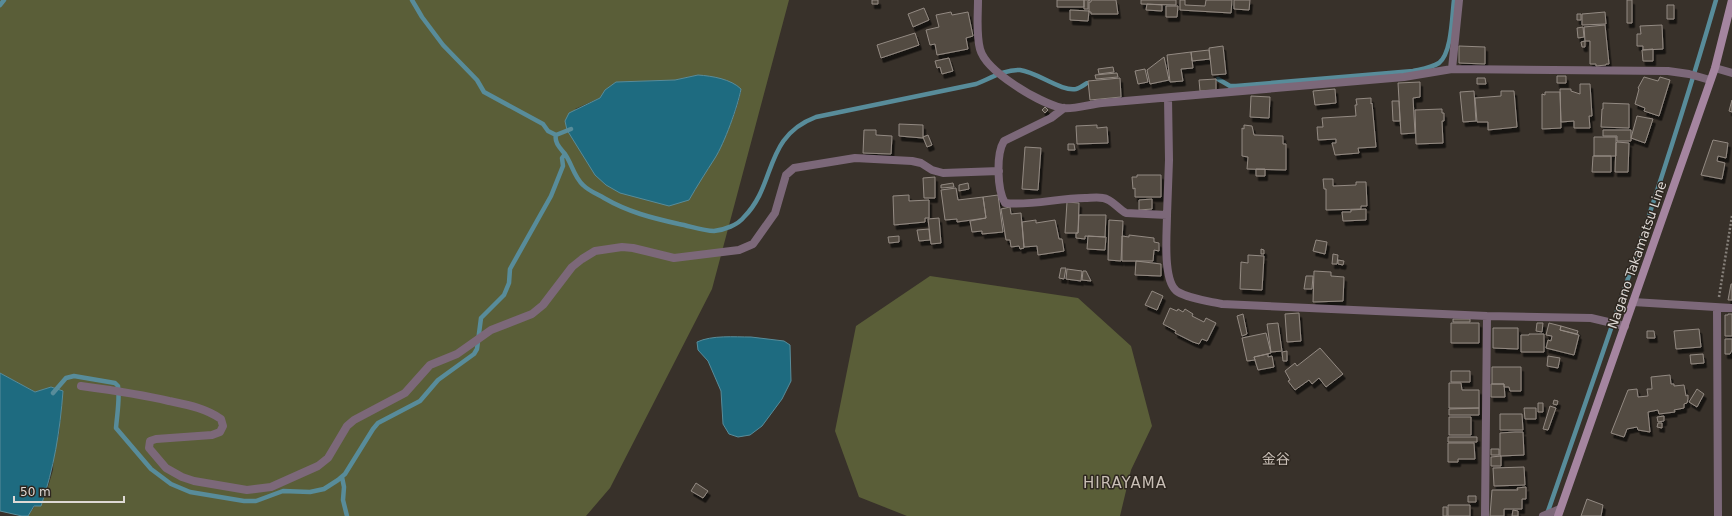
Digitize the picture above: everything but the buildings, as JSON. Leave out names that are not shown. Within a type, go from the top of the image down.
[{"type":"main road","name":"Nagano Takamatsu Line","points":[[1556,513],[1622,325],[1633,302],[1715,68],[1732,0]]},
{"type":"street","points":[[978,0],[978,36],[980,50],[987,62],[1020,89],[1045,102],[1064,108],[1102,103],[1404,77],[1452,69],[1668,71],[1693,75],[1710,80]]},
{"type":"street","points":[[1452,69],[1459,0]]},
{"type":"street","points":[[1715,68],[1732,73]]},
{"type":"street","points":[[1168,98],[1168,268],[1170,283],[1176,291],[1184,295],[1222,304],[1487,316],[1591,318],[1622,325]]},
{"type":"street","points":[[1064,108],[1051,118],[1004,140],[1000,146],[999,171],[1001,196],[1005,203],[1016,205],[1064,198],[1103,198],[1109,200],[1120,210],[1126,212],[1167,215]]},
{"type":"street","points":[[81,386],[118,391],[202,408],[222,419],[224,426],[220,432],[212,435],[156,439],[150,441],[149,448],[166,468],[182,477],[194,481],[247,490],[271,487],[318,466],[328,458],[347,426],[354,420],[405,393],[430,365],[457,354],[491,330],[532,314],[543,305],[572,267],[595,251],[609,248],[627,247],[674,258],[739,250],[753,244],[775,213],[786,176],[794,168],[855,158],[917,162],[943,173],[999,171]]},
{"type":"street","points":[[1633,302],[1732,308]]},
{"type":"street","points":[[1717,308],[1718,516]]},
{"type":"street","points":[[1485,516],[1487,316]]},
{"type":"street","points":[[1543,516],[1556,513]]},
{"type":"path","points":[[1717,308],[1732,216]]},
{"type":"green space","points":[[0,0],[789,0],[712,289],[610,488],[586,516],[28,516],[48,487],[53,470],[54,452],[59,434],[63,391],[51,387],[35,392],[0,373]],"holes":[[[698,75],[741,90],[738,103],[727,132],[689,200],[575,109],[600,98],[616,82],[675,80]]]},
{"type":"green space","points":[[930,276],[1078,298],[1131,346],[1152,426],[1131,470],[1120,516],[907,516],[859,497],[835,431],[856,326]]},
{"type":"water","points":[[698,75],[727,80],[741,89],[734,115],[722,144],[689,200],[669,206],[620,193],[606,185],[595,175],[567,130],[565,121],[569,113],[600,98],[605,90],[616,82],[675,80]]},
{"type":"water","points":[[716,337],[751,337],[784,341],[790,345],[791,381],[782,399],[762,426],[750,435],[738,437],[729,434],[723,424],[721,391],[708,361],[698,350],[697,342]]},
{"type":"water","points":[[0,373],[35,392],[51,387],[63,391],[56,449],[50,478],[41,506],[34,506],[28,516],[0,511]]},
{"type":"waterway","points":[[0,5],[4,0]]},
{"type":"waterway","points":[[412,0],[422,17],[443,45],[477,80],[484,92],[543,124],[548,131],[556,135]]},
{"type":"waterway","points":[[1218,79],[1230,86],[1236,86],[1413,71],[1436,65],[1447,51],[1451,33],[1454,0]]},
{"type":"waterway","points":[[1547,514],[1656,194],[1716,0]]},
{"type":"waterway","points":[[565,154],[580,182],[590,191],[613,203],[650,217],[710,231],[722,230],[741,220],[754,204],[762,190],[772,162],[787,136],[799,126],[816,117],[976,84],[1014,70],[1034,74],[1064,88],[1077,89],[1087,83]]},
{"type":"waterway","points":[[53,393],[66,378],[74,376],[115,383],[118,386],[119,396],[116,428],[151,469],[171,484],[190,492],[244,501],[256,501],[283,491],[310,492],[324,489],[345,474],[378,423],[420,401],[438,380],[474,354],[477,349],[481,318],[504,295],[509,283],[510,269],[551,196],[563,166],[562,158],[565,154],[557,143],[556,135],[571,129]]},
{"type":"waterway","points":[[342,477],[344,487],[343,500],[347,516]]},
{"type":"district","name":"金谷","points":[[1276,459]]},
{"type":"district","name":"HIRAYAMA","points":[[1125,483]]}]
